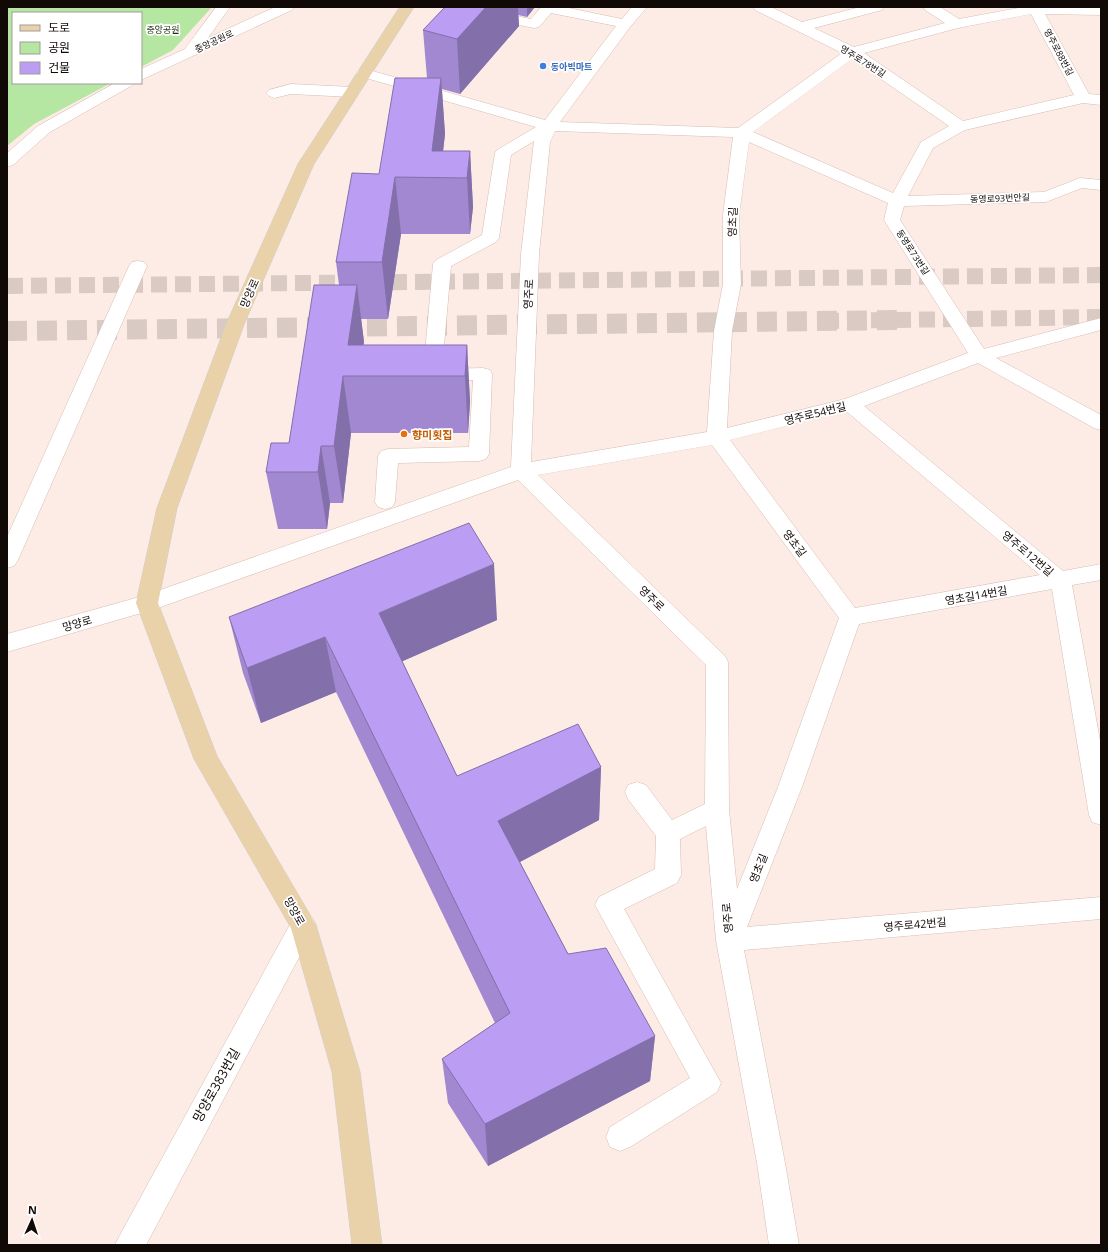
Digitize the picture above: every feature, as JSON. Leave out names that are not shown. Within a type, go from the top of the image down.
[{"type":"main road","name":"망양로","points":[[367,1245],[346,1072],[303,925],[206,759],[148,602],[167,508],[236,322],[306,164],[407,7]]},
{"type":"street","points":[[192,51],[223,7]]},
{"type":"street","name":"중앙공원로","points":[[142,75],[287,7]]},
{"type":"street","name":"영주로","points":[[640,7],[625,24],[549,126],[542,142],[530,254],[521,471],[717,662],[718,810],[728,940],[769,1155],[784,1245]]},
{"type":"street","points":[[801,27],[877,7]]},
{"type":"street","points":[[930,7],[957,24]]},
{"type":"street","points":[[473,11],[534,24],[548,8],[625,24]]},
{"type":"street","name":"영주로78번길","points":[[770,8],[801,27],[852,52],[960,126]]},
{"type":"street","points":[[742,133],[852,52],[957,24],[1035,8],[1101,11]]},
{"type":"street","name":"영주로88번길","points":[[1035,8],[1083,98]]},
{"type":"street","points":[[364,73],[549,126],[742,133],[897,201]]},
{"type":"street","points":[[7,162],[44,129],[124,84]]},
{"type":"street","points":[[274,93],[291,89],[352,92]]},
{"type":"street","name":"동영로73번길","points":[[1101,100],[1083,98],[960,126],[927,145],[897,201],[892,220],[979,356],[1101,423]]},
{"type":"street","points":[[384,502],[388,456],[479,454],[483,374],[432,375],[442,264],[490,238],[503,153],[549,126]]},
{"type":"street","name":"영초길","points":[[728,940],[790,787],[850,617],[717,437],[723,331],[732,284],[731,215],[742,133]]},
{"type":"street","name":"동영로93번안길","points":[[897,201],[1046,197],[1080,183],[1101,185]]},
{"type":"street","points":[[7,560],[138,266]]},
{"type":"street","name":"영주로54번길","points":[[148,602],[521,471],[717,437],[850,404],[979,356],[1101,324]]},
{"type":"street","name":"영주로12번길","points":[[850,404],[1061,580],[1101,815]]},
{"type":"street","name":"영초길14번길","points":[[850,617],[1101,572]]},
{"type":"street","name":"망양로","points":[[7,643],[148,602]]},
{"type":"street","points":[[620,1137],[707,1083],[608,905],[668,875],[668,833],[637,792]]},
{"type":"street","points":[[668,833],[718,810]]},
{"type":"street","name":"영주로42번길","points":[[728,940],[1101,908]]},
{"type":"street","name":"망양로383번길","points":[[130,1245],[303,925]]},
{"type":"green space","name":"중앙공원","points":[[7,7],[212,7],[173,50],[142,66],[142,12],[12,12],[12,84],[109,84],[34,124],[7,146]]},
{"type":"building","points":[[445,7],[486,7],[457,39],[423,30]]},
{"type":"building","points":[[395,78],[441,78],[432,151],[470,151],[467,178],[395,177],[382,262],[336,262],[352,173],[379,174]]},
{"type":"building","points":[[314,285],[357,285],[348,345],[467,345],[465,376],[343,376],[334,446],[321,446],[318,472],[266,472],[271,443],[289,443]]},
{"type":"building","points":[[469,523],[494,564],[379,613],[457,776],[578,724],[601,767],[498,821],[568,954],[606,948],[655,1036],[485,1124],[442,1059],[510,1013],[325,637],[247,668],[229,617]]},
{"type":"tunnel","points":[[7,286],[1101,275]]},
{"type":"tunnel","points":[[837,321],[1101,317]]},
{"type":"tunnel","points":[[837,321],[902,320]]},
{"type":"tunnel","points":[[823,321],[837,321]]},
{"type":"tunnel","points":[[7,331],[837,321]]},
{"type":"place","name":"동아빅마트","points":[[543,66]]},
{"type":"place","name":"향미횟집","points":[[404,434]]}]
